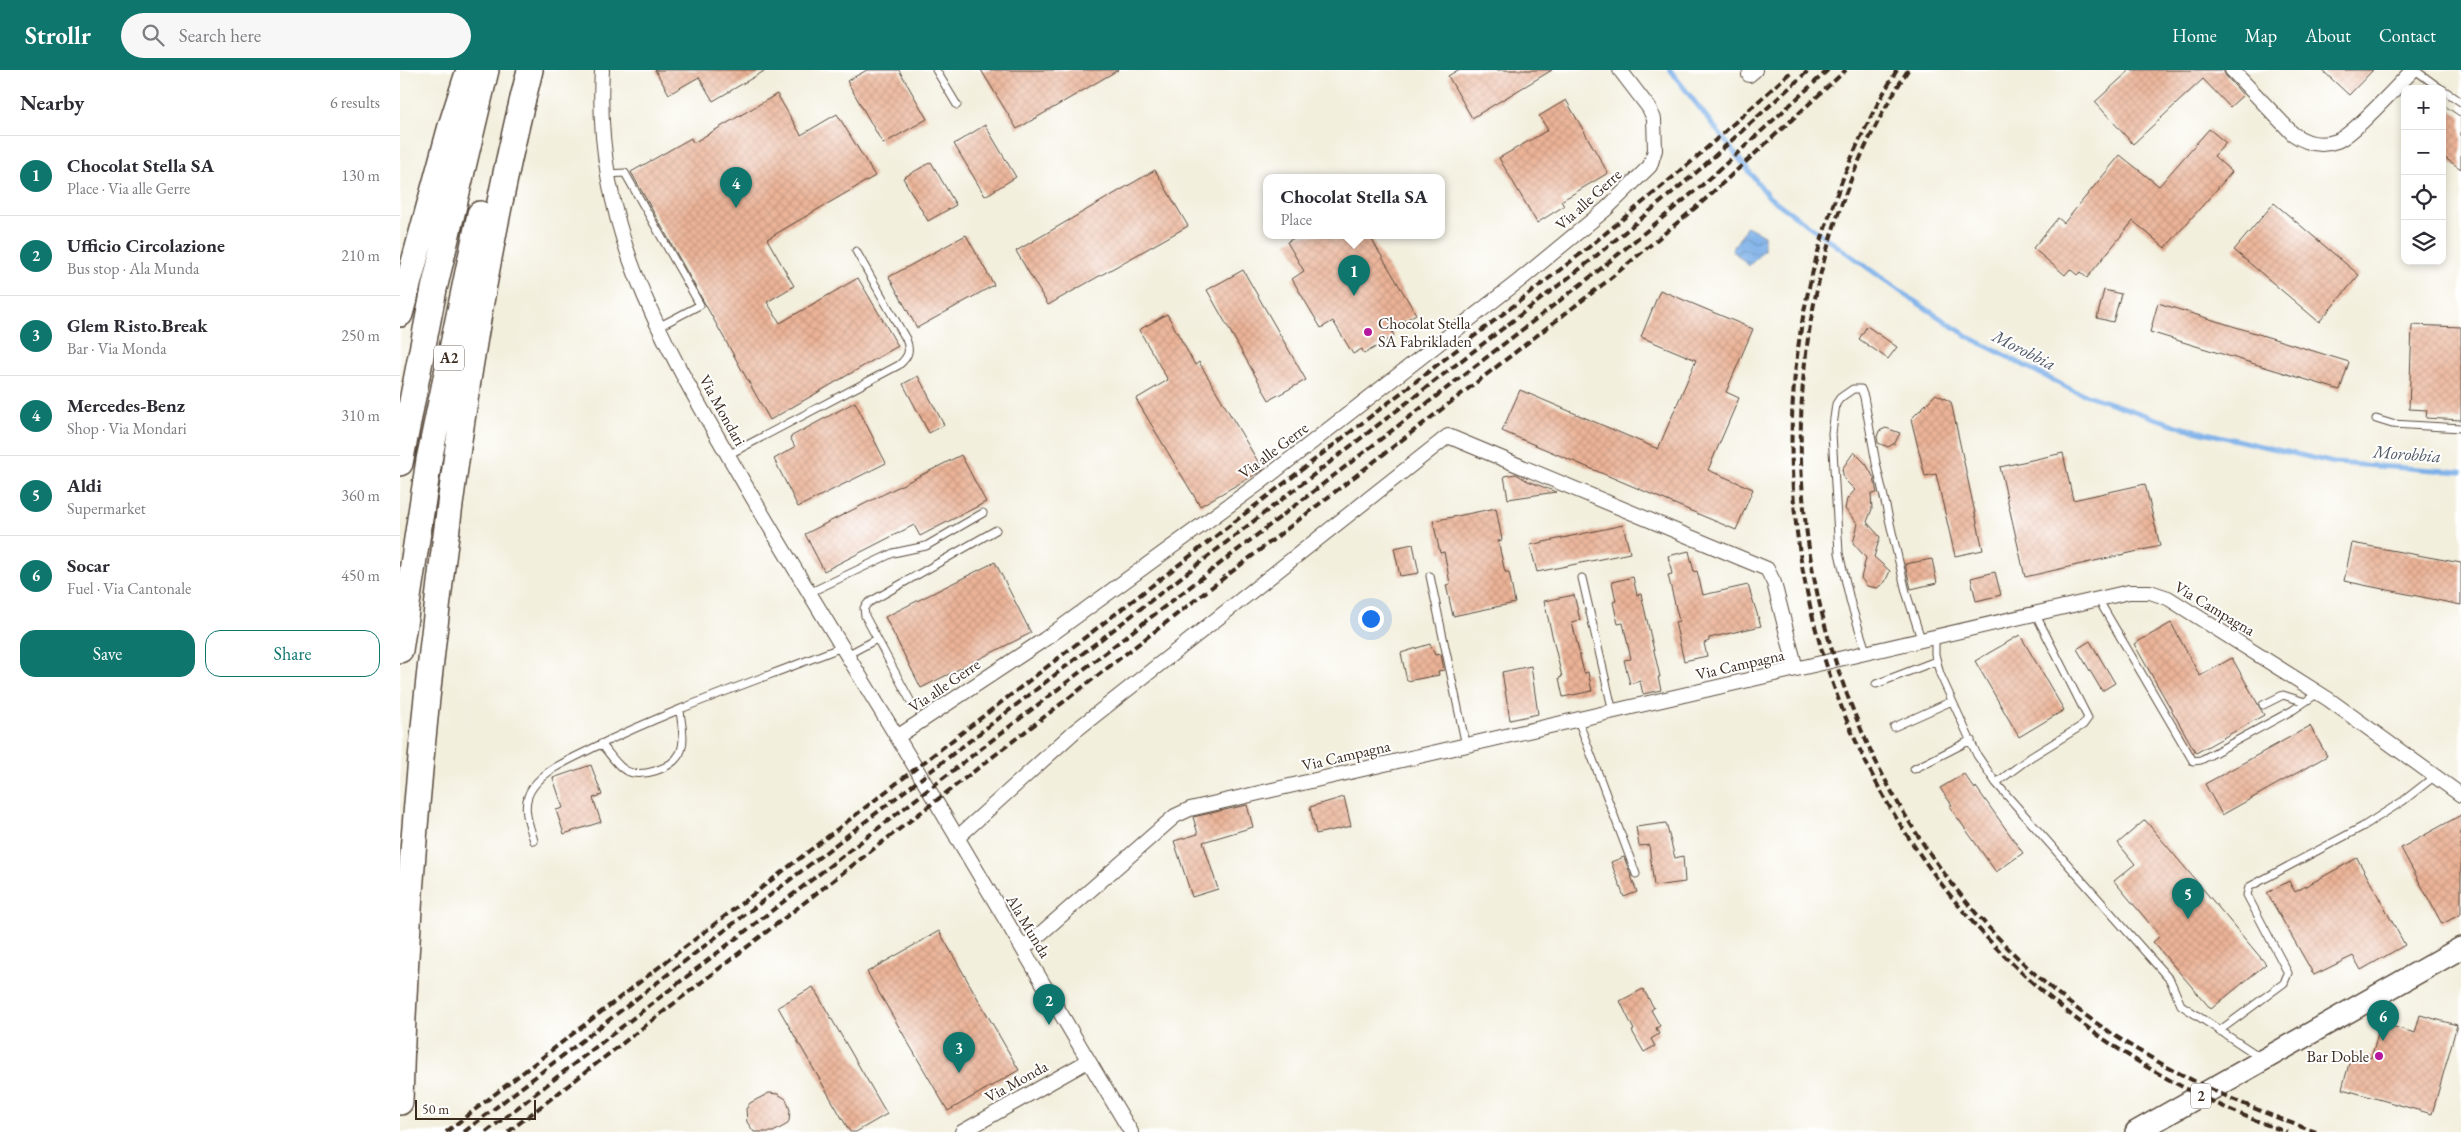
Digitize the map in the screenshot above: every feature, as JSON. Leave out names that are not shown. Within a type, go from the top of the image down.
[{"type":"highway","points":[[400,314],[434,186],[469,70]]},
{"type":"highway","name":"A2","points":[[400,463],[434,289],[486,70]]},
{"type":"highway","name":"A2","points":[[400,650],[416,542],[444,380],[496,142],[516,70]]},
{"type":"highway","name":"A2","points":[[400,1102],[415,828],[441,572],[482,294],[500,196],[530,70]]},
{"type":"main road","name":"2","points":[[2136,1132],[2265,1061],[2461,948]]},
{"type":"street","name":"Via Mondari","points":[[602,70],[601,97],[607,174],[620,232],[641,292],[657,328],[728,455],[897,737]]},
{"type":"street","name":"Via alle Gerre","points":[[897,737],[1044,639],[1261,482],[1606,210],[1650,166],[1655,150],[1654,119],[1649,108],[1620,70]]},
{"type":"street","points":[[2232,70],[2293,134],[2304,142],[2322,144],[2338,141],[2354,129],[2414,70]]},
{"type":"street","points":[[956,838],[1082,725],[1448,436],[1767,569],[1774,583],[1796,668]]},
{"type":"street","name":"Via Campagna","points":[[1023,949],[1182,812],[1866,651],[2129,592],[2150,592],[2168,598],[2318,693],[2461,795]]},
{"type":"street","name":"Ala Munda","points":[[897,737],[1130,1132]]},
{"type":"street","name":"Via Monda","points":[[962,1132],[1088,1061]]},
{"type":"lane","points":[[936,70],[956,105]]},
{"type":"lane","points":[[2414,70],[2436,85]]},
{"type":"lane","points":[[2446,92],[2461,102]]},
{"type":"lane","points":[[607,174],[626,174],[700,306],[657,328]]},
{"type":"lane","points":[[728,455],[899,365],[908,356],[909,347],[906,339],[856,251]]},
{"type":"lane","points":[[1866,651],[1851,604],[1839,553],[1832,433],[1836,404],[1842,394],[1853,389],[1861,389],[1864,397],[1876,463],[1906,592],[1921,639]]},
{"type":"lane","points":[[2376,419],[2392,424],[2461,428]]},
{"type":"lane","points":[[810,593],[893,553],[926,546],[983,513]]},
{"type":"lane","points":[[912,702],[863,612],[868,604],[996,530]]},
{"type":"lane","points":[[1430,576],[1466,746]]},
{"type":"lane","points":[[1582,578],[1613,712]]},
{"type":"lane","points":[[2098,599],[2193,760],[2201,760],[2318,693]]},
{"type":"lane","points":[[1996,783],[2031,757],[2083,725],[2088,718],[2035,613]]},
{"type":"lane","points":[[1935,636],[1936,661],[1952,700],[1971,740],[1996,783],[2170,980],[2182,1005],[2265,1061]]},
{"type":"lane","points":[[534,842],[525,814],[532,788],[558,766],[629,730],[877,639]]},
{"type":"lane","points":[[1876,684],[1936,661]]},
{"type":"lane","points":[[2263,705],[2284,695],[2305,702]]},
{"type":"lane","points":[[1894,727],[1952,700]]},
{"type":"lane","points":[[601,744],[624,770],[638,773],[656,771],[672,762],[680,753],[682,739],[680,710]]},
{"type":"lane","points":[[1578,720],[1636,874]]},
{"type":"lane","points":[[1914,769],[1971,740]]},
{"type":"lane","points":[[2219,1030],[2284,983],[2288,973],[2247,895],[2249,887],[2362,827],[2403,801],[2436,776]]},
{"type":"water","points":[[1747,226],[1764,235],[1764,250],[1749,266],[1732,250]]},
{"type":"building","points":[[655,70],[766,70],[713,101],[699,77],[669,94]]},
{"type":"building","points":[[867,70],[899,70],[927,119],[883,144],[847,81]]},
{"type":"building","points":[[981,70],[1118,70],[1017,129]]},
{"type":"building","points":[[1458,70],[1552,70],[1472,118],[1448,76]]},
{"type":"building","points":[[2130,70],[2223,70],[2243,95],[2230,107],[2203,79],[2133,144],[2095,102]]},
{"type":"building","points":[[2322,70],[2373,70],[2349,95]]},
{"type":"building","points":[[777,94],[801,135],[837,114],[875,176],[767,239],[794,286],[767,302],[780,323],[858,278],[898,346],[770,420],[631,172],[691,138],[693,143]]},
{"type":"building","points":[[1566,100],[1608,173],[1561,201],[1564,206],[1537,223],[1499,158],[1548,130],[1539,116]]},
{"type":"building","points":[[2446,107],[2461,117],[2461,169],[2446,159]]},
{"type":"building","points":[[985,125],[1016,177],[985,196],[954,144]]},
{"type":"building","points":[[2209,129],[2226,143],[2214,156],[2232,172],[2165,248],[2133,221],[2087,278],[2080,272],[2077,275],[2070,269],[2065,275],[2033,248],[2058,218],[2064,223],[2120,155],[2159,186]]},
{"type":"building","points":[[931,162],[956,205],[928,221],[903,178]]},
{"type":"building","points":[[1155,170],[1188,226],[1048,305],[1016,251]]},
{"type":"building","points":[[2274,203],[2359,275],[2319,322],[2234,250]]},
{"type":"building","points":[[966,235],[994,285],[917,328],[889,277]]},
{"type":"building","points":[[1292,239],[1371,239],[1416,314],[1391,329],[1394,336],[1364,354],[1362,349],[1353,354],[1333,321],[1321,328],[1292,279],[1304,271],[1287,242]]},
{"type":"building","points":[[1243,270],[1306,380],[1269,400],[1207,290]]},
{"type":"building","points":[[1660,290],[1753,329],[1726,392],[1739,398],[1708,470],[1753,489],[1736,530],[1502,431],[1520,390],[1658,449],[1696,360],[1641,337]]},
{"type":"building","points":[[2104,290],[2121,294],[2113,322],[2097,318]]},
{"type":"building","points":[[2158,303],[2349,362],[2340,390],[2150,332]]},
{"type":"building","points":[[1167,314],[1195,365],[1199,362],[1263,470],[1200,506],[1136,399],[1168,380],[1139,330]]},
{"type":"building","points":[[2412,325],[2461,327],[2461,420],[2426,418],[2427,410],[2409,409]]},
{"type":"building","points":[[1867,326],[1897,347],[1888,359],[1859,339]]},
{"type":"building","points":[[918,376],[944,425],[929,433],[903,384]]},
{"type":"building","points":[[1936,394],[1951,402],[1983,550],[1955,556],[1936,474],[1925,476],[1911,419]]},
{"type":"building","points":[[855,402],[886,463],[798,507],[774,459],[795,447],[790,437]]},
{"type":"building","points":[[1886,428],[1900,433],[1895,443],[1888,447],[1878,443],[1877,437],[1879,431]]},
{"type":"building","points":[[1854,452],[1866,464],[1874,478],[1877,493],[1871,494],[1872,509],[1867,522],[1880,537],[1874,557],[1890,571],[1885,582],[1877,588],[1867,586],[1861,578],[1866,558],[1853,543],[1858,524],[1845,509],[1847,499],[1855,490],[1844,479],[1842,469]]},
{"type":"building","points":[[2063,453],[2073,500],[2145,484],[2160,546],[2025,577],[2000,467]]},
{"type":"building","points":[[961,455],[986,502],[920,536],[914,525],[824,571],[805,534]]},
{"type":"building","points":[[1516,474],[1556,492],[1508,499],[1504,476]]},
{"type":"building","points":[[1496,508],[1502,540],[1498,541],[1505,572],[1509,572],[1515,603],[1453,616],[1446,585],[1450,584],[1444,552],[1440,553],[1433,521]]},
{"type":"building","points":[[1623,525],[1630,553],[1537,572],[1530,545]]},
{"type":"building","points":[[2352,543],[2461,563],[2461,605],[2344,581]]},
{"type":"building","points":[[1413,544],[1419,573],[1400,576],[1394,548]]},
{"type":"building","points":[[1689,551],[1694,572],[1697,571],[1703,595],[1748,585],[1761,626],[1709,638],[1709,641],[1704,643],[1707,656],[1684,661],[1675,622],[1679,621],[1668,575],[1672,574],[1668,556]]},
{"type":"building","points":[[1932,559],[1937,583],[1911,589],[1905,564]]},
{"type":"building","points":[[995,562],[1031,633],[921,688],[885,617]]},
{"type":"building","points":[[1995,572],[2001,595],[1976,601],[1971,578]]},
{"type":"building","points":[[1633,577],[1637,595],[1641,594],[1660,677],[1658,677],[1661,690],[1643,694],[1640,681],[1630,684],[1624,660],[1631,659],[1623,623],[1618,624],[1613,602],[1616,601],[1612,582]]},
{"type":"building","points":[[1574,595],[1580,620],[1572,622],[1584,673],[1588,672],[1592,691],[1563,697],[1559,678],[1562,677],[1544,601]]},
{"type":"building","points":[[2171,623],[2200,676],[2232,658],[2264,715],[2196,753],[2134,644]]},
{"type":"building","points":[[2020,635],[2064,710],[2019,737],[1975,661]]},
{"type":"building","points":[[2090,641],[2115,683],[2102,691],[2077,649]]},
{"type":"building","points":[[1430,644],[1435,655],[1441,654],[1444,670],[1438,671],[1439,675],[1407,681],[1401,653]]},
{"type":"building","points":[[1531,666],[1538,714],[1510,720],[1502,672]]},
{"type":"building","points":[[2310,726],[2327,756],[2222,815],[2205,784]]},
{"type":"building","points":[[591,765],[602,795],[593,798],[601,822],[564,834],[556,810],[563,808],[553,778]]},
{"type":"building","points":[[1964,774],[1975,789],[1976,787],[2023,853],[1996,872],[1949,806],[1952,805],[1940,788]]},
{"type":"building","points":[[1344,797],[1351,826],[1316,834],[1310,807]]},
{"type":"building","points":[[1247,805],[1253,827],[1203,842],[1218,889],[1192,897],[1174,841],[1198,834],[1193,817]]},
{"type":"building","points":[[2461,815],[2461,914],[2442,924],[2401,848]]},
{"type":"building","points":[[2145,820],[2266,964],[2211,1009],[2153,942],[2160,936],[2114,881],[2135,864],[2118,843]]},
{"type":"building","points":[[1666,823],[1675,858],[1683,856],[1685,882],[1654,886],[1649,845],[1639,846],[1636,827]]},
{"type":"building","points":[[1624,857],[1637,892],[1624,897],[1611,862]]},
{"type":"building","points":[[2357,858],[2405,945],[2361,970],[2353,956],[2314,975],[2267,893],[2289,881],[2295,892]]},
{"type":"building","points":[[939,931],[1019,1070],[948,1111],[867,972]]},
{"type":"building","points":[[813,987],[887,1114],[856,1132],[850,1132],[778,1007]]},
{"type":"building","points":[[1643,989],[1654,1008],[1651,1010],[1660,1026],[1656,1028],[1659,1034],[1651,1039],[1655,1046],[1644,1052],[1632,1031],[1634,1030],[1620,1001]]},
{"type":"building","points":[[2420,1015],[2457,1025],[2432,1114],[2342,1089],[2352,1053],[2371,1058],[2381,1023],[2415,1033]]},
{"type":"building","points":[[769,1093],[778,1094],[786,1099],[790,1110],[789,1121],[786,1125],[773,1132],[754,1132],[747,1122],[746,1109],[750,1103]]},
{"type":"waterway","name":"Morobbia","points":[[1670,70],[1769,197],[1907,296],[1969,337],[2072,390],[2181,427],[2334,463],[2461,472]]},
{"type":"railway","points":[[446,1132],[1583,252],[1690,163],[1793,70]]},
{"type":"railway","points":[[464,1132],[1590,261],[1698,171],[1809,70]]},
{"type":"railway","points":[[486,1132],[1598,271],[1707,181],[1828,70]]},
{"type":"railway","points":[[508,1132],[1606,282],[1701,203],[1846,70]]},
{"type":"railway","points":[[1897,70],[1826,225],[1794,384],[1798,542],[1837,694],[1907,835],[2007,958],[2134,1059],[2287,1132]]},
{"type":"railway","points":[[1908,70],[1852,178],[1816,293],[1801,410],[1806,529],[1830,645],[1873,756],[1934,859],[2012,952],[2079,1011],[2154,1059],[2233,1099],[2316,1132]]},
{"type":"place","name":"Mercedes-Benz","points":[[736,208]]},
{"type":"place","name":"Chocolat Stella SA","points":[[1354,296]]},
{"type":"place","name":"Chocolat Stella SA Fabrikladen","points":[[1368,332]]},
{"type":"place","name":"Aldi","points":[[2188,919]]},
{"type":"place","name":"Ufficio Circolazione","points":[[1049,1025]]},
{"type":"place","name":"Socar","points":[[2383,1041]]},
{"type":"place","name":"Bar Doble","points":[[2379,1056]]},
{"type":"place","name":"Glem Risto.Break","points":[[959,1073]]}]
